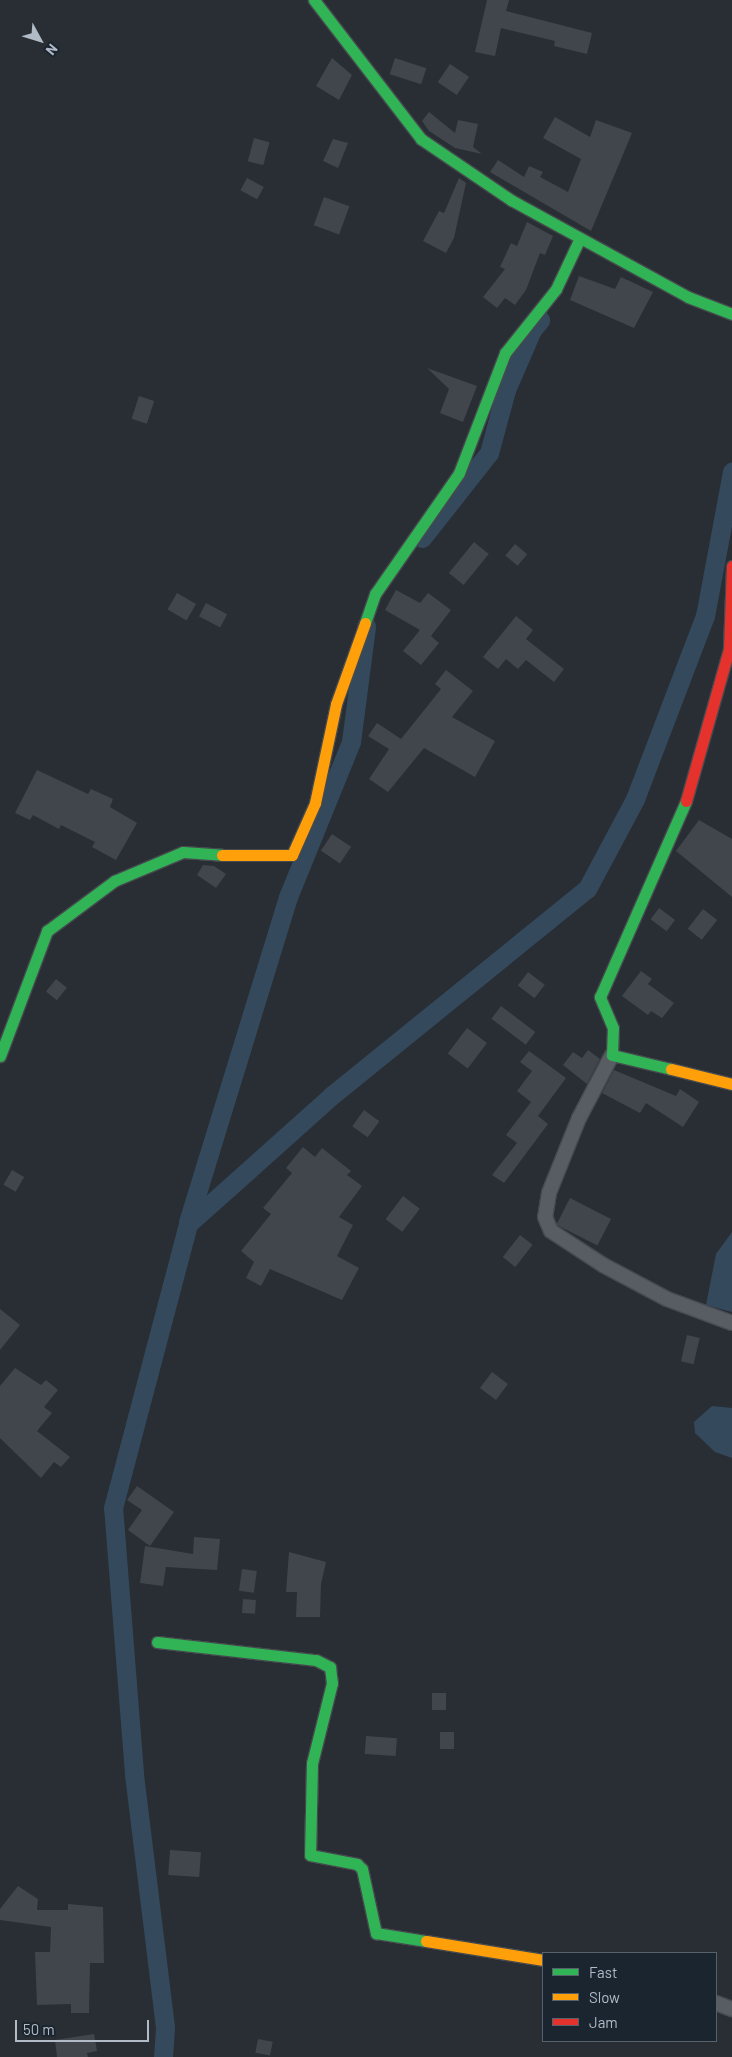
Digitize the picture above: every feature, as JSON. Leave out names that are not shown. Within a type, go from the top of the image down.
[{"type":"street","points":[[314,0],[421,139],[511,200],[688,297],[732,314]]},
{"type":"street","points":[[0,1056],[47,931],[114,881],[183,852],[242,857],[292,855],[315,803],[336,704],[375,594],[459,473],[505,353],[556,289],[580,238]]},
{"type":"street","points":[[732,566],[729,649],[693,784],[600,998],[613,1028],[612,1055],[579,1118],[549,1193],[545,1217],[552,1230],[603,1265],[667,1299],[732,1323]]},
{"type":"street","points":[[612,1055],[732,1084]]},
{"type":"street","points":[[157,1642],[316,1660],[330,1667],[332,1683],[312,1763],[310,1855],[357,1864],[362,1869],[376,1933],[542,1960]]},
{"type":"street","points":[[717,2003],[732,2008]]},
{"type":"water","points":[[732,1232],[732,1312],[706,1305],[716,1254]]},
{"type":"water","points":[[712,1406],[732,1408],[732,1458],[715,1452],[695,1433],[694,1422]]},
{"type":"building","points":[[487,0],[509,0],[506,11],[592,33],[587,54],[554,46],[555,41],[501,28],[495,56],[475,52]]},
{"type":"building","points":[[332,58],[352,75],[339,100],[316,86]]},
{"type":"building","points":[[395,58],[426,68],[421,84],[390,74]]},
{"type":"building","points":[[450,64],[469,77],[457,95],[438,82]]},
{"type":"building","points":[[429,112],[455,133],[458,120],[478,124],[473,147],[482,154],[455,148],[429,131],[422,121]]},
{"type":"building","points":[[555,117],[590,137],[596,120],[632,133],[591,231],[490,172],[498,160],[524,177],[529,166],[543,172],[540,177],[568,192],[581,159],[543,138]]},
{"type":"building","points":[[254,138],[269,142],[263,165],[248,161]]},
{"type":"building","points":[[333,139],[348,143],[338,168],[323,161]]},
{"type":"building","points":[[247,178],[264,187],[257,199],[240,190]]},
{"type":"building","points":[[459,178],[466,183],[454,238],[446,253],[423,241],[439,211],[444,213]]},
{"type":"building","points":[[324,197],[349,206],[339,234],[314,225]]},
{"type":"building","points":[[527,222],[553,236],[545,255],[540,253],[526,290],[515,305],[505,298],[497,308],[483,297],[505,269],[500,267],[511,243],[517,246]]},
{"type":"building","points":[[579,276],[615,289],[621,277],[653,292],[634,328],[570,300]]},
{"type":"building","points":[[427,368],[477,386],[463,422],[440,413],[449,389]]},
{"type":"building","points":[[139,396],[154,401],[147,424],[132,419]]},
{"type":"building","points":[[474,542],[489,554],[464,585],[449,573]]},
{"type":"building","points":[[515,544],[527,554],[518,566],[505,555]]},
{"type":"building","points":[[396,590],[420,603],[428,593],[451,610],[431,636],[439,643],[421,665],[403,651],[420,630],[385,610]]},
{"type":"building","points":[[177,593],[196,604],[187,620],[168,609]]},
{"type":"building","points":[[206,603],[227,614],[220,628],[199,616]]},
{"type":"building","points":[[516,616],[533,630],[526,639],[564,669],[554,682],[526,660],[518,669],[506,659],[498,669],[483,657]]},
{"type":"building","points":[[446,670],[473,691],[452,717],[495,741],[475,777],[424,748],[388,792],[369,779],[389,749],[368,736],[377,723],[401,739],[441,689],[435,684]]},
{"type":"building","points":[[37,770],[88,794],[91,789],[113,799],[110,807],[137,823],[116,860],[92,847],[95,842],[61,825],[59,829],[33,815],[30,820],[15,813]]},
{"type":"building","points":[[699,820],[732,839],[732,897],[676,851]]},
{"type":"building","points":[[332,834],[351,847],[340,863],[321,851]]},
{"type":"building","points":[[203,865],[214,866],[226,874],[216,888],[197,875]]},
{"type":"building","points":[[659,908],[675,920],[667,931],[651,919]]},
{"type":"building","points":[[703,909],[717,920],[702,940],[688,929]]},
{"type":"building","points":[[641,971],[652,979],[648,984],[674,1003],[662,1018],[651,1011],[648,1015],[622,996]]},
{"type":"building","points":[[528,972],[545,985],[535,998],[518,986]]},
{"type":"building","points":[[56,979],[67,988],[57,1000],[46,991]]},
{"type":"building","points":[[501,1006],[535,1032],[526,1045],[491,1019]]},
{"type":"building","points":[[467,1028],[487,1043],[468,1069],[448,1054]]},
{"type":"building","points":[[588,1050],[600,1059],[587,1084],[563,1065],[573,1052],[582,1058]]},
{"type":"building","points":[[529,1051],[566,1078],[538,1116],[548,1124],[504,1183],[492,1175],[517,1143],[506,1135],[531,1102],[517,1091],[532,1071],[520,1062]]},
{"type":"building","points":[[614,1070],[676,1096],[680,1089],[699,1102],[683,1127],[646,1103],[640,1113],[602,1093]]},
{"type":"building","points":[[364,1110],[379,1121],[368,1137],[352,1126]]},
{"type":"building","points":[[303,1147],[315,1157],[322,1148],[351,1171],[347,1175],[362,1186],[339,1217],[353,1225],[337,1256],[359,1268],[342,1300],[270,1269],[261,1286],[246,1278],[254,1262],[241,1251],[271,1214],[263,1208],[292,1173],[286,1168]]},
{"type":"building","points":[[12,1170],[24,1177],[16,1192],[4,1185]]},
{"type":"building","points":[[403,1196],[420,1209],[402,1232],[386,1219]]},
{"type":"building","points":[[570,1198],[611,1219],[597,1246],[556,1225]]},
{"type":"building","points":[[520,1235],[533,1245],[515,1267],[503,1257]]},
{"type":"building","points":[[0,1309],[20,1325],[0,1350]]},
{"type":"building","points":[[687,1335],[700,1338],[694,1364],[681,1361]]},
{"type":"building","points":[[15,1368],[41,1385],[46,1380],[58,1390],[44,1407],[52,1413],[37,1431],[70,1457],[61,1467],[54,1462],[41,1478],[0,1438],[0,1386]]},
{"type":"building","points":[[492,1372],[508,1384],[496,1400],[480,1388]]},
{"type":"building","points":[[137,1486],[174,1512],[150,1546],[128,1530],[142,1510],[127,1500]]},
{"type":"building","points":[[194,1537],[220,1539],[217,1570],[166,1567],[163,1586],[140,1583],[145,1546],[193,1554]]},
{"type":"building","points":[[289,1552],[326,1562],[321,1584],[320,1617],[296,1617],[297,1592],[286,1592]]},
{"type":"building","points":[[242,1569],[257,1571],[254,1593],[239,1591]]},
{"type":"building","points":[[243,1599],[256,1600],[255,1614],[242,1613]]},
{"type":"building","points":[[432,1693],[446,1693],[446,1710],[432,1710]]},
{"type":"building","points":[[440,1732],[454,1732],[454,1749],[440,1749]]},
{"type":"building","points":[[366,1736],[397,1738],[396,1756],[365,1754]]},
{"type":"building","points":[[170,1850],[201,1852],[199,1877],[168,1875]]},
{"type":"building","points":[[18,1886],[38,1899],[37,1910],[68,1910],[68,1904],[103,1907],[104,1963],[90,1963],[89,2013],[71,2013],[71,2004],[37,2005],[35,1952],[50,1952],[51,1927],[0,1920],[0,1909]]},
{"type":"building","points":[[94,2034],[97,2051],[87,2053],[88,2057],[57,2057],[55,2040]]},
{"type":"building","points":[[258,2039],[273,2042],[270,2056],[255,2053]]},
{"type":"waterway","points":[[422,538],[489,453],[506,390],[532,330],[540,320]]},
{"type":"waterway","points":[[163,2057],[165,2027],[134,1773],[113,1508],[188,1224],[331,1096],[587,889],[635,799],[705,616],[732,472]]},
{"type":"waterway","points":[[188,1222],[288,897],[351,742],[366,626]]},
{"type":"traffic: fast","points":[[314,0],[421,139],[511,200],[688,297],[732,314]]},
{"type":"traffic: fast","points":[[365,623],[375,594],[459,473],[505,353],[556,289],[580,238]]},
{"type":"traffic: fast","points":[[671,1069],[612,1055],[613,1028],[600,997],[686,801]]},
{"type":"traffic: fast","points":[[0,1056],[47,931],[114,881],[183,852],[222,855]]},
{"type":"traffic: fast","points":[[157,1642],[316,1660],[330,1667],[332,1683],[312,1763],[310,1855],[357,1864],[362,1869],[376,1933],[426,1941]]},
{"type":"traffic: slow","points":[[222,855],[292,855],[315,803],[336,704],[365,623]]},
{"type":"traffic: slow","points":[[671,1069],[732,1084]]},
{"type":"traffic: slow","points":[[426,1941],[542,1960]]},
{"type":"traffic: jam","points":[[686,801],[729,649],[732,566]]}]
